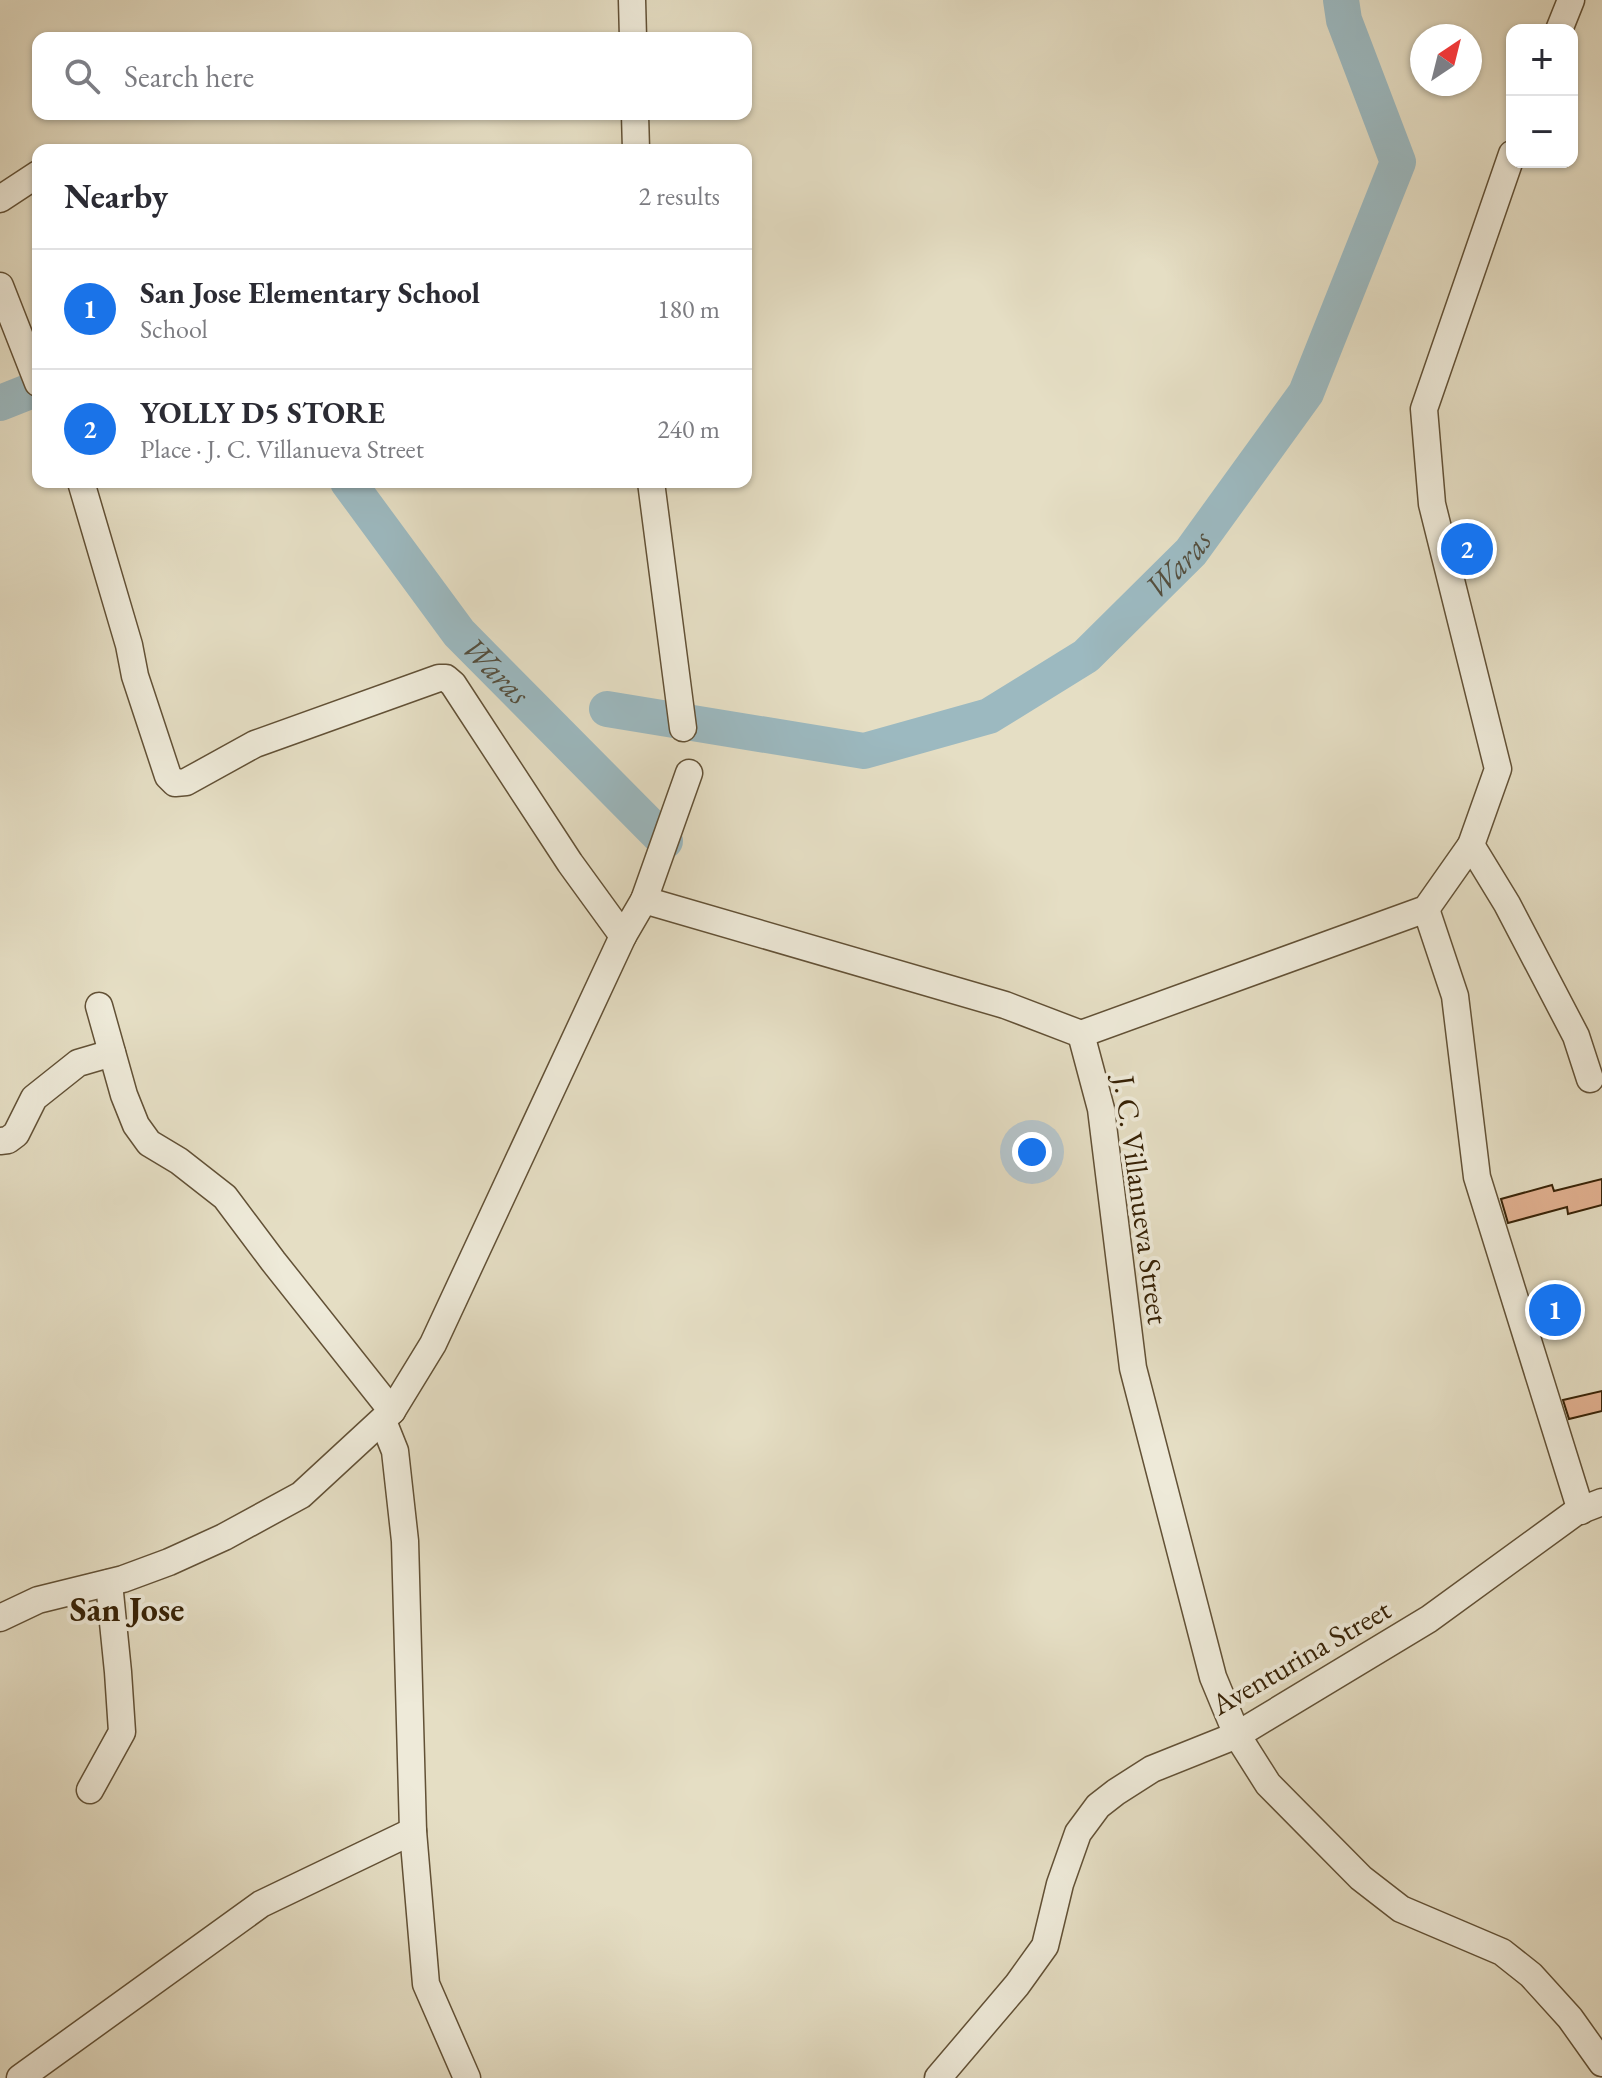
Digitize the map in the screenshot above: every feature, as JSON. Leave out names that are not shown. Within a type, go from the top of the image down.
[{"type":"street","points":[[632,0],[633,32]]},
{"type":"street","points":[[1561,24],[1571,0]]},
{"type":"street","points":[[635,120],[636,144]]},
{"type":"street","points":[[644,900],[1005,1005],[1081,1034],[1426,909],[1471,845],[1498,769],[1432,504],[1424,409],[1507,168]]},
{"type":"street","points":[[0,199],[32,178]]},
{"type":"street","points":[[0,286],[32,366]]},
{"type":"street","points":[[83,488],[129,645],[135,676],[168,776],[175,783],[186,782],[255,744],[446,678],[453,684],[570,863],[623,936]]},
{"type":"street","points":[[652,488],[683,728]]},
{"type":"street","points":[[0,1618],[38,1600],[123,1579],[210,1543],[301,1495],[387,1416],[433,1344],[623,936],[644,900],[689,773]]},
{"type":"street","points":[[1471,845],[1507,904],[1576,1036],[1590,1079]]},
{"type":"street","points":[[1426,909],[1455,996],[1477,1177],[1592,1506]]},
{"type":"street","points":[[99,1006],[124,1095],[136,1125],[149,1143],[179,1161],[225,1197],[387,1416],[395,1451],[405,1541],[413,1831],[426,1984],[467,2078]]},
{"type":"street","name":"J. C. Villanueva Street","points":[[1081,1034],[1101,1109],[1133,1368],[1213,1677],[1237,1735],[1268,1784],[1361,1878],[1401,1909],[1502,1952],[1531,1975],[1570,2018],[1602,2063]]},
{"type":"street","points":[[0,1141],[16,1134],[34,1098],[78,1063],[112,1053]]},
{"type":"street","name":"Aventurina Street","points":[[938,2078],[1017,1985],[1045,1946],[1060,1884],[1078,1833],[1098,1806],[1152,1769],[1237,1735],[1429,1619],[1592,1506]]},
{"type":"street","points":[[90,1790],[122,1732],[109,1583]]},
{"type":"street","points":[[20,2078],[261,1904],[413,1831]]},
{"type":"building","points":[[1456,533],[1477,533],[1483,564],[1465,570]]},
{"type":"building","points":[[1602,1179],[1602,1205],[1568,1214],[1567,1207],[1508,1223],[1501,1199],[1552,1185],[1554,1191]]},
{"type":"building","points":[[1602,1391],[1602,1411],[1569,1419],[1563,1400]]},
{"type":"waterway","name":"Waras","points":[[607,709],[864,751],[989,716],[1086,656],[1191,552],[1306,393],[1398,162],[1344,20],[1341,0]]},
{"type":"waterway","name":"Waras","points":[[0,403],[32,390]]},
{"type":"waterway","name":"Waras","points":[[352,488],[459,633],[665,841]]},
{"type":"place","name":"YOLLY D5 STORE","points":[[1467,549]]},
{"type":"place","name":"San Jose Elementary School","points":[[1555,1310]]},
{"type":"district","name":"San Jose","points":[[127,1609]]}]
